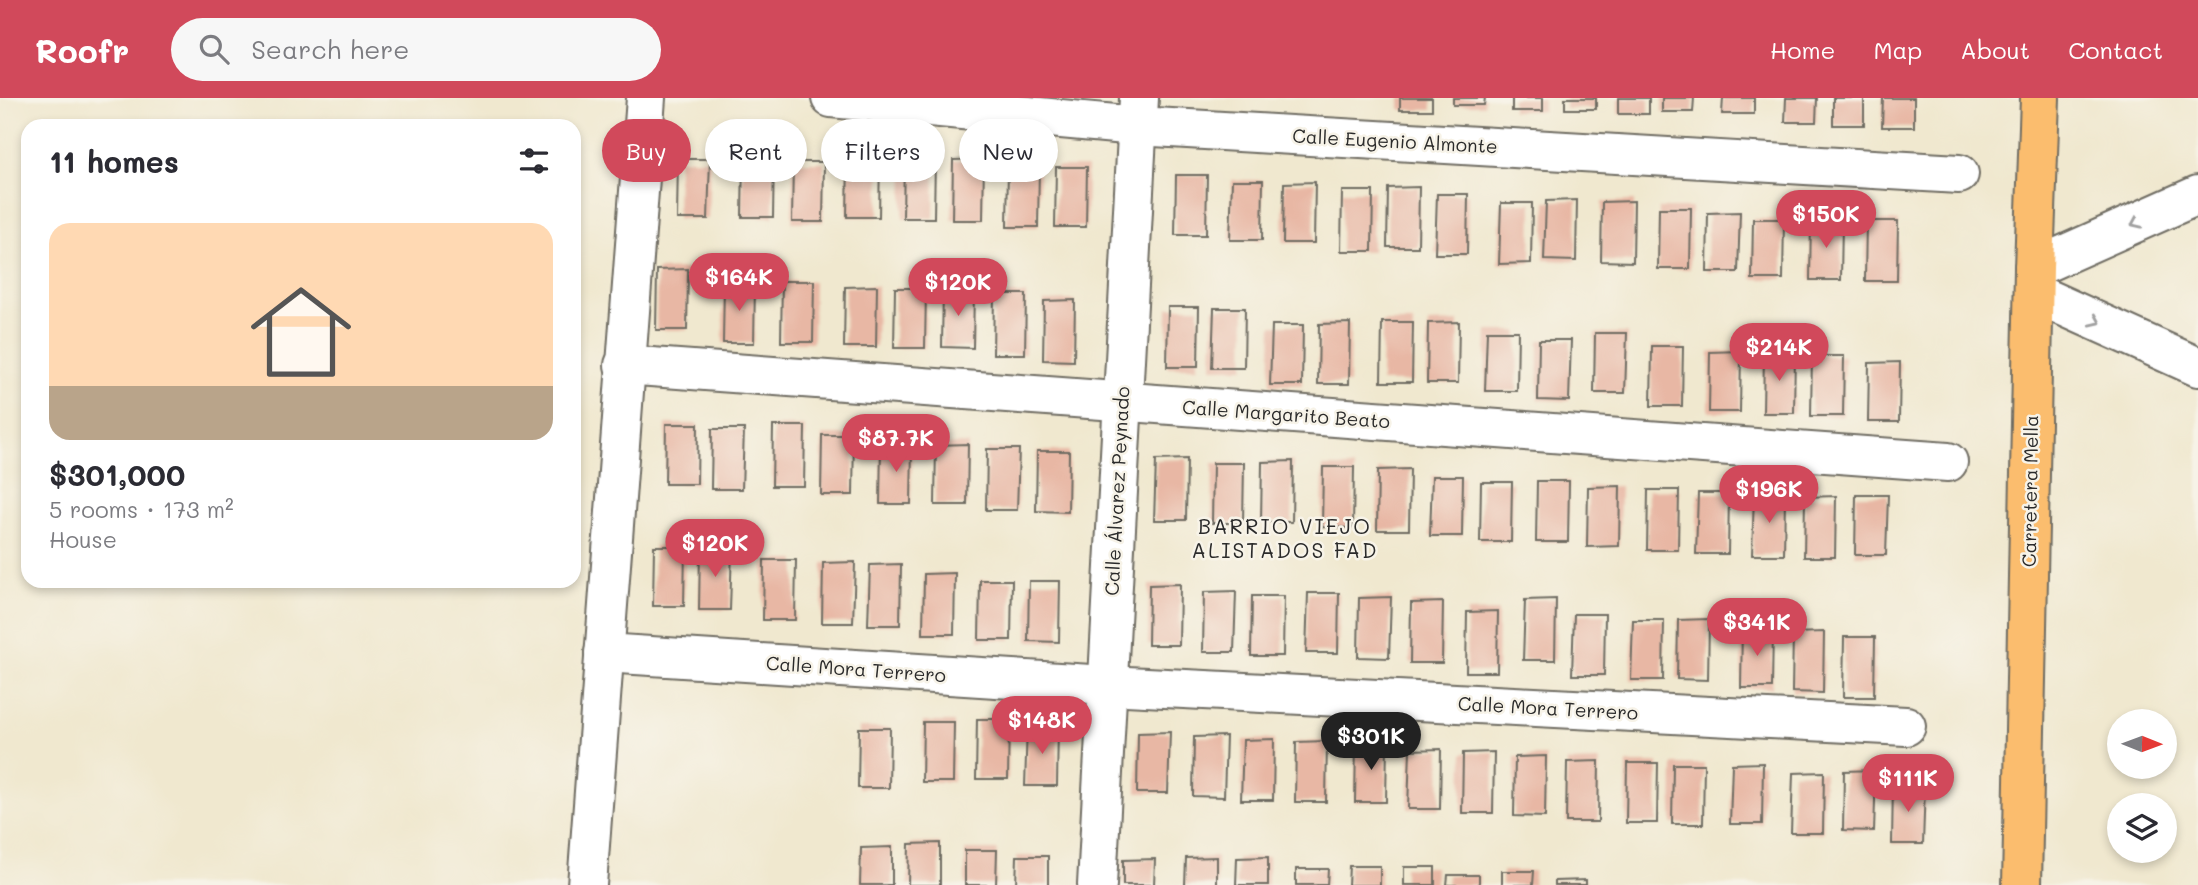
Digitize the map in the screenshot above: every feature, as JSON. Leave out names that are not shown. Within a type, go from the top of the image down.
[{"type":"main road","name":"Carretera Mella","points":[[2022,885],[2040,98]]},
{"type":"lane","points":[[587,885],[646,98]]},
{"type":"lane","name":"Calle Eugenio Almonte","points":[[831,98],[1138,112],[1959,173]]},
{"type":"lane","name":"Calle Álvarez Peynado","points":[[1097,885],[1138,112]]},
{"type":"lane","points":[[2034,281],[2198,195]]},
{"type":"lane","points":[[2034,281],[2198,367]]},
{"type":"lane","name":"Calle Margarito Beato","points":[[624,365],[1948,462]]},
{"type":"lane","name":"Calle Mora Terrero","points":[[604,653],[1107,685],[1906,726]]},
{"type":"building","points":[[1400,98],[1432,98],[1432,110],[1400,110]]},
{"type":"building","points":[[1453,98],[1485,98],[1484,105],[1453,105]]},
{"type":"building","points":[[1512,98],[1543,98],[1543,111],[1512,111]]},
{"type":"building","points":[[1565,98],[1596,98],[1596,109],[1565,109]]},
{"type":"building","points":[[1618,98],[1649,98],[1649,114],[1618,114]]},
{"type":"building","points":[[1662,98],[1694,98],[1693,112],[1662,112]]},
{"type":"building","points":[[1723,98],[1754,98],[1754,114],[1722,114]]},
{"type":"building","points":[[1786,98],[1817,98],[1816,122],[1785,122]]},
{"type":"building","points":[[1833,98],[1864,98],[1864,125],[1833,125]]},
{"type":"building","points":[[1883,98],[1914,98],[1914,127],[1882,127]]},
{"type":"building","points":[[691,159],[705,159],[705,182],[709,182],[708,219],[677,219],[678,182],[691,182]]},
{"type":"building","points":[[953,160],[959,160],[959,182],[984,182],[983,220],[952,220]]},
{"type":"building","points":[[807,162],[821,162],[823,222],[792,222],[793,182],[807,182]]},
{"type":"building","points":[[1058,167],[1087,167],[1086,227],[1055,227]]},
{"type":"building","points":[[1176,175],[1207,175],[1206,235],[1175,235]]},
{"type":"building","points":[[1232,180],[1263,180],[1262,240],[1230,240]]},
{"type":"building","points":[[743,182],[774,182],[773,217],[742,217]]},
{"type":"building","points":[[848,182],[880,182],[879,217],[847,217]]},
{"type":"building","points":[[904,182],[935,182],[934,218],[903,218]]},
{"type":"building","points":[[1008,182],[1039,182],[1038,227],[1007,227]]},
{"type":"building","points":[[1315,182],[1314,243],[1283,243],[1284,183]]},
{"type":"building","points":[[1419,187],[1418,247],[1387,247],[1388,188]]},
{"type":"building","points":[[1342,191],[1373,191],[1372,251],[1341,251]]},
{"type":"building","points":[[1437,194],[1468,194],[1467,254],[1435,254]]},
{"type":"building","points":[[1577,200],[1576,261],[1544,260],[1546,201]]},
{"type":"building","points":[[1634,201],[1633,262],[1601,261],[1602,202]]},
{"type":"building","points":[[1501,203],[1532,203],[1531,263],[1499,264]]},
{"type":"building","points":[[1659,208],[1691,208],[1690,269],[1658,269]]},
{"type":"building","points":[[1740,212],[1738,272],[1707,272],[1708,213]]},
{"type":"building","points":[[1753,219],[1784,219],[1783,279],[1752,279]]},
{"type":"building","points":[[1811,220],[1842,220],[1841,280],[1810,280]]},
{"type":"building","points":[[1866,221],[1898,221],[1897,281],[1865,281]]},
{"type":"building","points":[[688,269],[687,330],[656,330],[657,270]]},
{"type":"building","points":[[782,281],[814,281],[813,342],[781,342]]},
{"type":"building","points":[[724,283],[755,283],[754,343],[723,343]]},
{"type":"building","points":[[877,286],[876,347],[844,347],[845,287]]},
{"type":"building","points":[[974,287],[973,348],[942,347],[943,288]]},
{"type":"building","points":[[895,288],[926,288],[925,348],[894,348]]},
{"type":"building","points":[[994,294],[1026,294],[1025,354],[993,354]]},
{"type":"building","points":[[1075,300],[1074,361],[1043,360],[1044,301]]},
{"type":"building","points":[[1168,307],[1199,307],[1198,367],[1167,367]]},
{"type":"building","points":[[1214,308],[1245,308],[1244,368],[1212,368]]},
{"type":"building","points":[[1382,322],[1413,322],[1412,382],[1381,382]]},
{"type":"building","points":[[1459,322],[1458,383],[1427,383],[1428,323]]},
{"type":"building","points":[[1350,323],[1349,384],[1318,384],[1319,324]]},
{"type":"building","points":[[1272,325],[1303,325],[1302,385],[1270,385]]},
{"type":"building","points":[[1487,331],[1518,331],[1517,391],[1485,391]]},
{"type":"building","points":[[1595,333],[1627,333],[1625,393],[1594,393]]},
{"type":"building","points":[[1539,340],[1571,340],[1569,401],[1538,400]]},
{"type":"building","points":[[1652,346],[1683,346],[1682,406],[1651,406]]},
{"type":"building","points":[[1741,351],[1740,412],[1709,412],[1710,352]]},
{"type":"building","points":[[1795,352],[1794,413],[1763,413],[1764,353]]},
{"type":"building","points":[[1812,356],[1844,356],[1843,416],[1811,416]]},
{"type":"building","points":[[1900,362],[1899,422],[1868,422],[1869,363]]},
{"type":"building","points":[[666,424],[698,424],[697,484],[665,484]]},
{"type":"building","points":[[773,426],[805,426],[804,486],[772,486]]},
{"type":"building","points":[[712,429],[744,429],[742,489],[711,489]]},
{"type":"building","points":[[822,435],[854,435],[853,495],[821,495]]},
{"type":"building","points":[[881,444],[912,444],[911,504],[880,504]]},
{"type":"building","points":[[968,444],[967,505],[935,505],[936,445]]},
{"type":"building","points":[[987,449],[1019,449],[1017,510],[986,510]]},
{"type":"building","points":[[1037,451],[1069,451],[1068,512],[1036,511]]},
{"type":"building","points":[[1187,459],[1186,520],[1154,520],[1156,460]]},
{"type":"building","points":[[1293,461],[1292,522],[1261,522],[1262,462]]},
{"type":"building","points":[[1213,463],[1244,463],[1243,523],[1212,523]]},
{"type":"building","points":[[1323,467],[1354,467],[1353,528],[1322,527]]},
{"type":"building","points":[[1410,469],[1409,530],[1377,530],[1378,470]]},
{"type":"building","points":[[1432,476],[1463,476],[1462,536],[1430,536]]},
{"type":"building","points":[[1537,481],[1569,481],[1568,542],[1536,542]]},
{"type":"building","points":[[1481,482],[1512,482],[1511,542],[1480,542]]},
{"type":"building","points":[[1620,486],[1619,546],[1587,547],[1588,487]]},
{"type":"building","points":[[1648,490],[1679,490],[1678,550],[1647,550]]},
{"type":"building","points":[[1698,493],[1729,493],[1728,554],[1696,554]]},
{"type":"building","points":[[1754,495],[1785,495],[1784,555],[1752,555]]},
{"type":"building","points":[[1856,495],[1888,495],[1886,555],[1855,555]]},
{"type":"building","points":[[1836,496],[1835,557],[1804,557],[1805,497]]},
{"type":"building","points":[[654,546],[685,546],[684,606],[653,606]]},
{"type":"building","points":[[700,549],[732,549],[730,610],[699,610]]},
{"type":"building","points":[[764,560],[796,560],[795,620],[763,620]]},
{"type":"building","points":[[855,562],[853,623],[822,623],[823,563]]},
{"type":"building","points":[[901,564],[900,625],[868,625],[870,565]]},
{"type":"building","points":[[955,573],[954,634],[923,634],[924,574]]},
{"type":"building","points":[[980,580],[1012,580],[1011,640],[979,640]]},
{"type":"building","points":[[1029,581],[1060,581],[1059,642],[1028,641]]},
{"type":"building","points":[[1180,584],[1179,645],[1148,645],[1149,585]]},
{"type":"building","points":[[1236,591],[1234,652],[1203,652],[1204,592]]},
{"type":"building","points":[[1308,593],[1339,593],[1338,653],[1306,653]]},
{"type":"building","points":[[1252,596],[1284,596],[1283,656],[1251,656]]},
{"type":"building","points":[[1391,597],[1389,658],[1358,657],[1359,598]]},
{"type":"building","points":[[1556,599],[1555,660],[1523,660],[1525,600]]},
{"type":"building","points":[[1443,602],[1442,663],[1410,663],[1411,603]]},
{"type":"building","points":[[1498,611],[1497,672],[1466,672],[1467,612]]},
{"type":"building","points":[[1574,614],[1605,614],[1604,675],[1572,675]]},
{"type":"building","points":[[1709,619],[1708,680],[1677,679],[1678,620]]},
{"type":"building","points":[[1633,620],[1664,620],[1663,680],[1631,680]]},
{"type":"building","points":[[1742,628],[1773,628],[1772,688],[1741,688]]},
{"type":"building","points":[[1824,632],[1823,693],[1792,692],[1793,633]]},
{"type":"building","points":[[1844,637],[1875,637],[1874,697],[1843,697]]},
{"type":"building","points":[[977,719],[1009,719],[1008,779],[976,779]]},
{"type":"building","points":[[923,722],[954,722],[953,782],[922,782]]},
{"type":"building","points":[[1027,726],[1058,726],[1057,786],[1025,786]]},
{"type":"building","points":[[859,728],[890,728],[889,788],[858,788]]},
{"type":"building","points":[[1170,732],[1168,793],[1137,793],[1138,733]]},
{"type":"building","points":[[1226,736],[1224,797],[1193,796],[1194,737]]},
{"type":"building","points":[[1274,739],[1273,800],[1241,800],[1243,740]]},
{"type":"building","points":[[1327,741],[1326,802],[1295,802],[1296,742]]},
{"type":"building","points":[[1387,742],[1386,802],[1355,802],[1356,743]]},
{"type":"building","points":[[1441,749],[1440,809],[1408,809],[1410,750]]},
{"type":"building","points":[[1494,752],[1493,813],[1462,813],[1463,753]]},
{"type":"building","points":[[1546,756],[1545,817],[1514,816],[1515,757]]},
{"type":"building","points":[[1599,761],[1598,822],[1566,822],[1567,762]]},
{"type":"building","points":[[1627,763],[1658,763],[1657,823],[1626,823]]},
{"type":"building","points":[[1763,763],[1762,824],[1730,824],[1732,764]]},
{"type":"building","points":[[1673,764],[1704,764],[1703,824],[1672,824]]},
{"type":"building","points":[[1876,770],[1874,831],[1843,830],[1844,771]]},
{"type":"building","points":[[1824,772],[1823,833],[1791,833],[1793,773]]},
{"type":"building","points":[[1893,784],[1925,784],[1923,844],[1892,844]]},
{"type":"building","points":[[940,843],[940,885],[908,885],[909,844]]},
{"type":"building","points":[[892,847],[892,885],[860,885],[861,848]]},
{"type":"building","points":[[965,850],[997,850],[996,885],[965,885]]},
{"type":"building","points":[[1017,856],[1048,856],[1048,885],[1016,885]]},
{"type":"building","points":[[1217,857],[1217,885],[1185,885],[1186,858]]},
{"type":"building","points":[[1268,857],[1268,885],[1236,885],[1237,858]]},
{"type":"building","points":[[1155,859],[1154,885],[1123,885],[1123,860]]},
{"type":"building","points":[[1349,866],[1380,866],[1380,885],[1348,885]]},
{"type":"building","points":[[1404,867],[1435,867],[1435,885],[1404,885]]},
{"type":"building","points":[[1296,869],[1328,869],[1327,885],[1296,885]]},
{"type":"building","points":[[1502,871],[1534,871],[1533,885],[1502,885]]},
{"type":"building","points":[[1448,875],[1479,875],[1479,885],[1447,885]]},
{"type":"building","points":[[1586,880],[1586,885],[1555,885],[1555,881]]},
{"type":"district","name":"BARRIO VIEJO ALISTADOS FAD","points":[[1285,539]]}]
